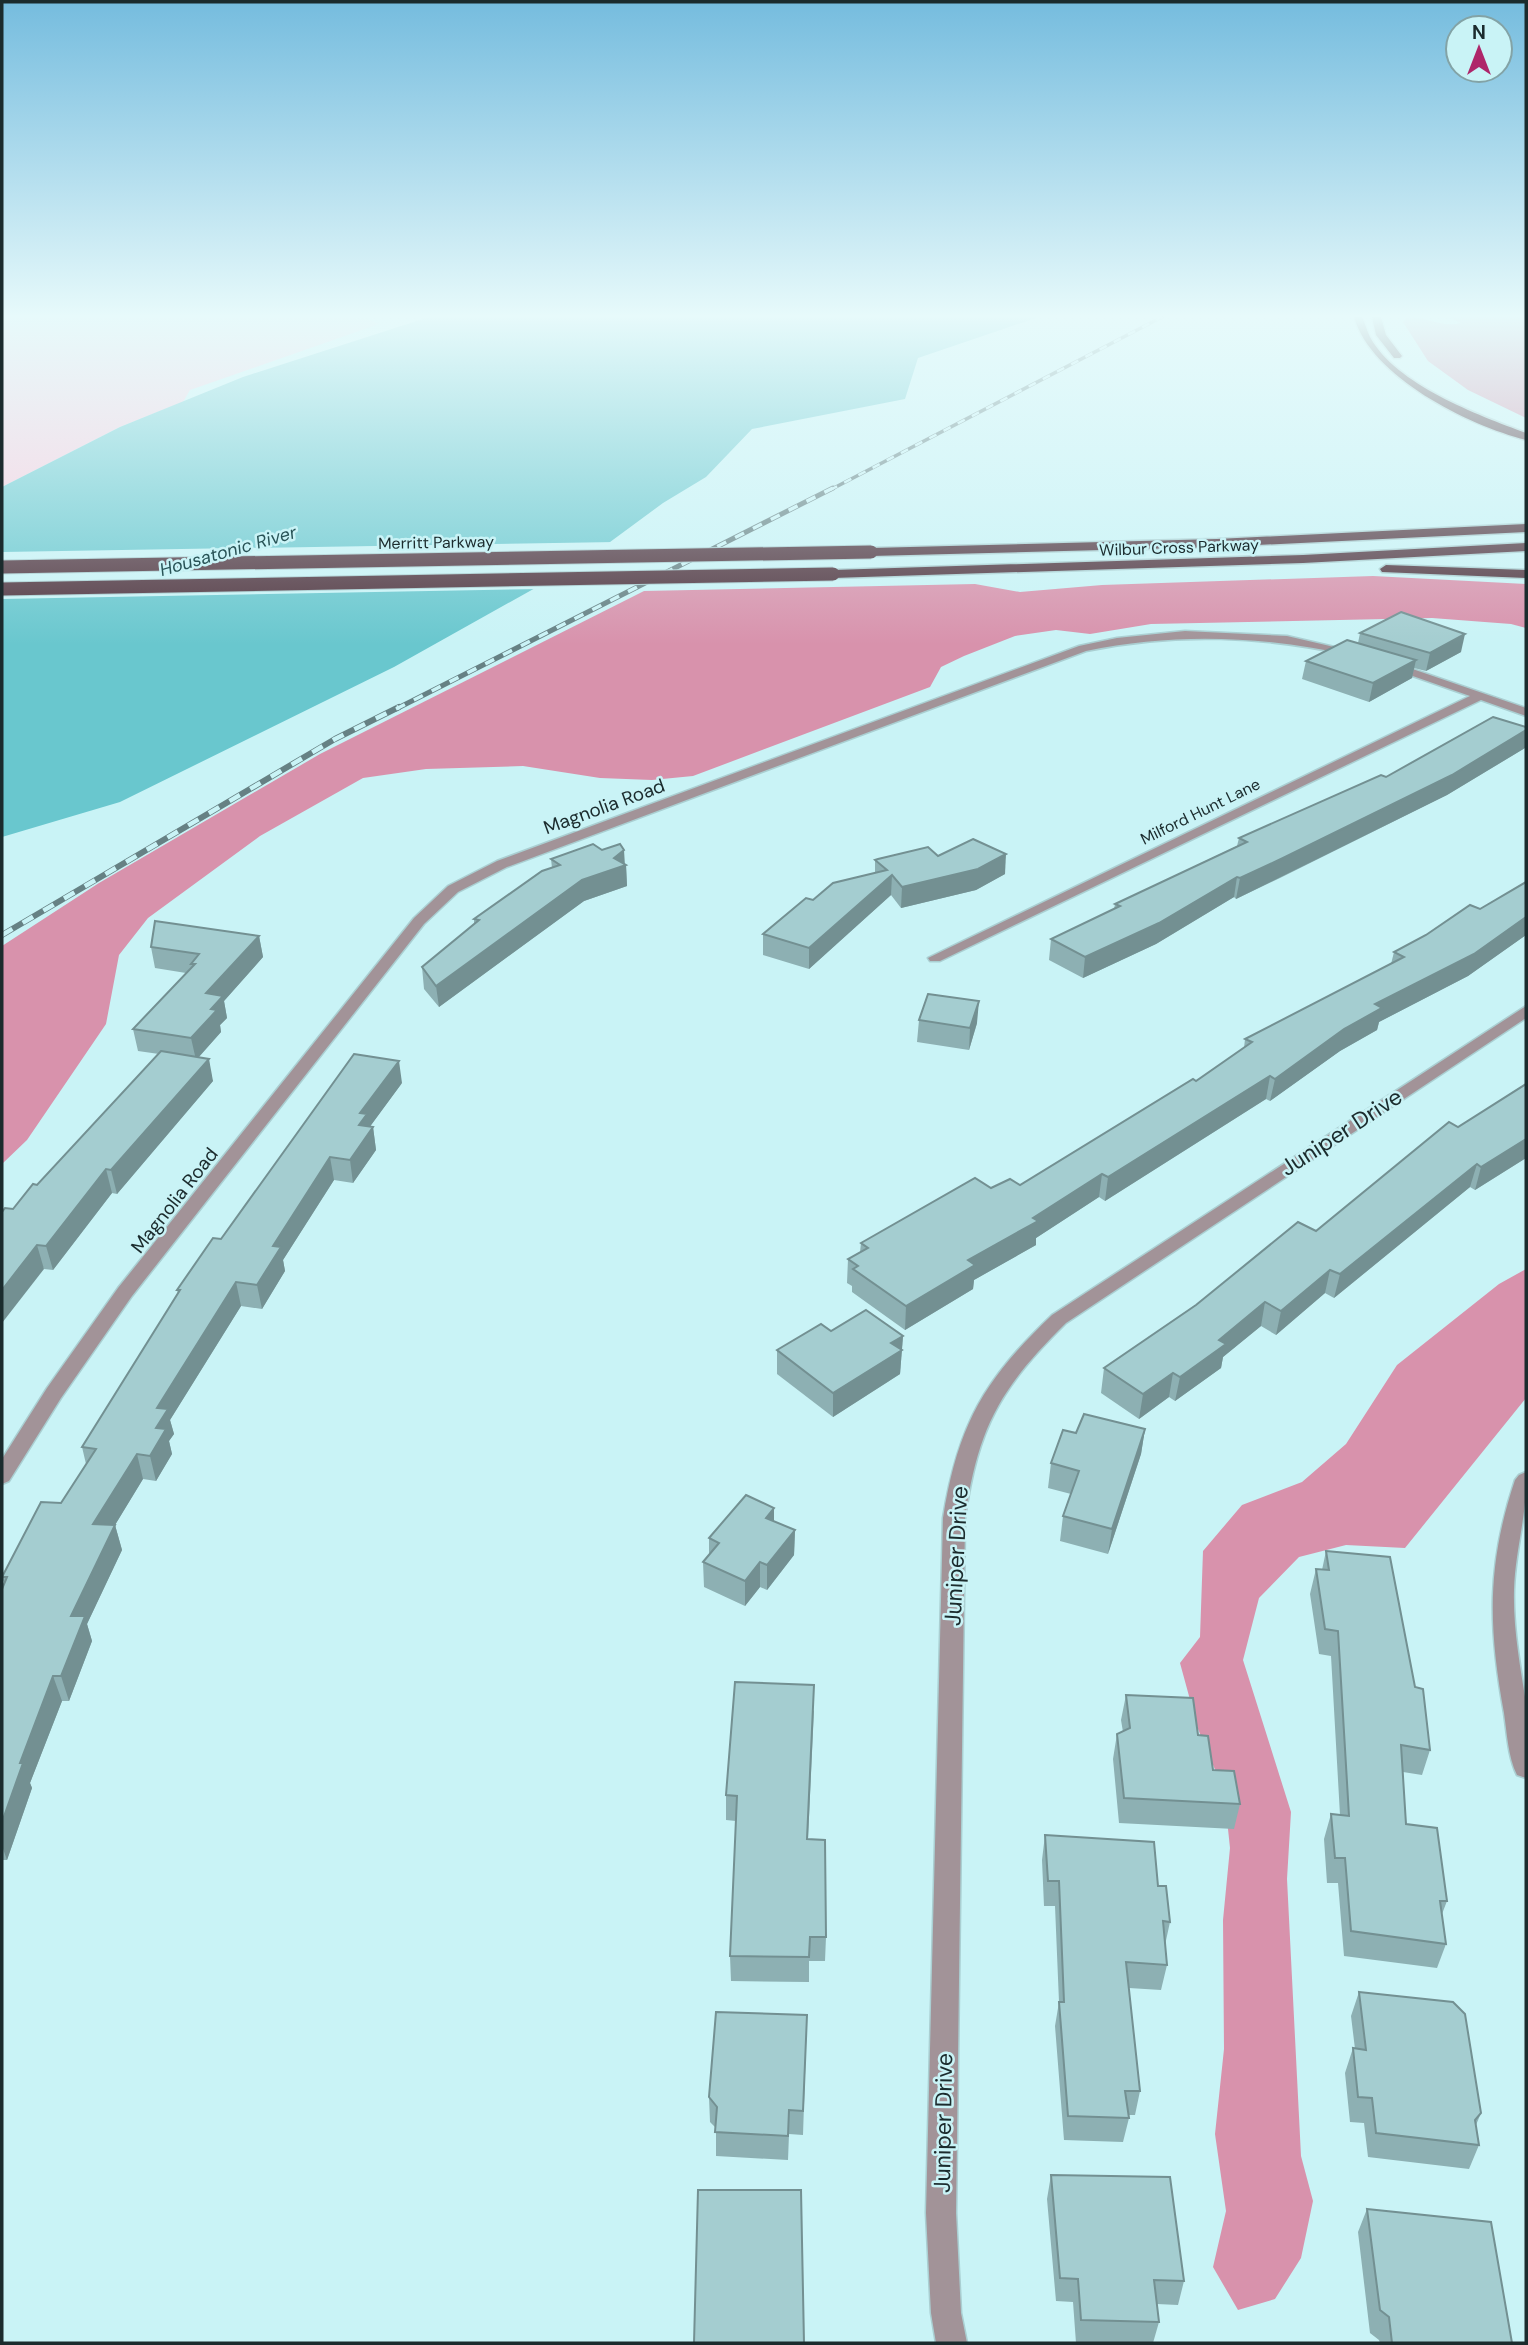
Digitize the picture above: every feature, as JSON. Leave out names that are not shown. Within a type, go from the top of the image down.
[{"type":"highway","points":[[1501,426],[1526,437]]},
{"type":"highway","name":"Wilbur Cross Parkway","points":[[870,552],[1217,543],[1526,528]]},
{"type":"highway","name":"Wilbur Cross Parkway","points":[[2,589],[1009,570],[1315,559],[1526,547]]},
{"type":"highway","name":"Merritt Parkway","points":[[2,567],[870,552]]},
{"type":"highway","points":[[1009,570],[1407,569],[1526,573]]},
{"type":"street","name":"Magnolia Road","points":[[2,1476],[54,1393],[125,1292],[419,921],[453,889],[502,864],[1094,645],[1162,635],[1245,635],[1302,641],[1375,660],[1480,696]]},
{"type":"street","points":[[1480,696],[1526,712]]},
{"type":"street","name":"Milford Hunt Lane","points":[[935,958],[1480,696]]},
{"type":"street","name":"Juniper Drive","points":[[951,2343],[946,2312],[941,2213],[954,1518],[959,1476],[976,1427],[1004,1375],[1059,1319],[1526,1011]]},
{"type":"street","points":[[1526,1480],[1512,1515],[1504,1561],[1502,1607],[1506,1659],[1526,1768]]},
{"type":"shaded area","points":[[2,426],[121,426],[120,427],[2,487]]},
{"type":"shaded area","points":[[1373,576],[1526,584],[1526,628],[1511,624],[1432,618],[1151,624],[1090,634],[1056,630],[1015,636],[964,656],[941,667],[930,687],[693,776],[652,780],[600,778],[523,766],[426,769],[363,778],[260,836],[148,918],[119,955],[106,1024],[27,1140],[2,1164],[2,946],[99,883],[320,754],[644,591],[975,584],[1020,592],[1102,585]]},
{"type":"shaded area","points":[[1526,1269],[1526,1398],[1405,1548],[1346,1545],[1299,1557],[1259,1598],[1243,1660],[1291,1812],[1287,1879],[1301,2156],[1313,2201],[1301,2258],[1275,2299],[1238,2310],[1213,2267],[1226,2211],[1215,2134],[1224,2049],[1223,1920],[1230,1848],[1224,1791],[1198,1729],[1180,1663],[1200,1637],[1203,1551],[1242,1505],[1302,1482],[1346,1444],[1397,1365],[1499,1284]]},
{"type":"water","name":"Housatonic River","points":[[765,426],[752,429],[706,477],[663,503],[587,559],[394,667],[120,802],[2,837],[2,487],[120,427]]},
{"type":"pier","points":[[616,542],[589,562],[540,589],[2,599],[2,552]]},
{"type":"building","points":[[1401,612],[1465,634],[1430,653],[1360,633]]},
{"type":"building","points":[[1347,640],[1416,660],[1373,683],[1306,661]]},
{"type":"building","points":[[1493,717],[1526,727],[1526,730],[1452,775],[1283,858],[1237,877],[1159,923],[1085,957],[1051,939],[1120,906],[1115,904],[1247,842],[1239,838],[1381,775],[1386,777]]},
{"type":"building","points":[[973,839],[1006,854],[978,869],[902,887],[892,875],[809,948],[763,934],[806,898],[813,900],[833,883],[887,870],[875,860],[928,847],[938,856]]},
{"type":"building","points":[[593,844],[602,850],[620,844],[624,850],[614,858],[626,865],[582,880],[436,986],[422,967],[479,920],[474,919],[542,871],[560,865],[551,859]]},
{"type":"building","points":[[1526,882],[1526,917],[1474,954],[1375,1004],[1382,1008],[1344,1029],[1275,1079],[1270,1076],[1108,1177],[1102,1174],[1033,1218],[1038,1221],[968,1260],[975,1265],[906,1306],[853,1269],[858,1266],[848,1259],[868,1248],[861,1243],[975,1178],[991,1188],[1010,1179],[1020,1185],[1193,1079],[1196,1081],[1252,1042],[1245,1039],[1404,957],[1394,952],[1426,935],[1470,905],[1480,909]]},
{"type":"building","points":[[155,921],[259,936],[206,993],[223,996],[211,1009],[217,1010],[191,1038],[133,1029],[195,964],[191,964],[199,954],[151,947]]},
{"type":"building","points":[[928,994],[979,1001],[970,1028],[919,1020]]},
{"type":"building","points":[[161,1051],[209,1059],[111,1170],[106,1169],[46,1246],[37,1245],[2,1290],[2,1212],[5,1208],[13,1209],[33,1184],[37,1185]]},
{"type":"building","points":[[354,1054],[399,1061],[360,1113],[367,1114],[359,1125],[373,1127],[350,1160],[330,1157],[273,1246],[281,1247],[257,1285],[236,1282],[157,1408],[168,1409],[156,1428],[166,1429],[150,1456],[137,1454],[93,1524],[115,1525],[71,1616],[85,1616],[61,1676],[53,1676],[20,1763],[23,1763],[2,1822],[2,1589],[7,1577],[2,1577],[41,1502],[61,1503],[96,1449],[82,1447],[180,1290],[177,1290],[213,1238],[221,1239]]},
{"type":"building","points":[[1526,1084],[1526,1139],[1481,1167],[1477,1164],[1340,1274],[1330,1270],[1281,1311],[1265,1302],[1219,1340],[1226,1344],[1180,1377],[1173,1373],[1143,1394],[1104,1368],[1196,1305],[1298,1222],[1316,1231],[1449,1122],[1458,1127]]},
{"type":"building","points":[[866,1310],[903,1336],[891,1343],[902,1350],[833,1393],[777,1350],[821,1324],[831,1331]]},
{"type":"building","points":[[1084,1414],[1145,1429],[1112,1529],[1063,1516],[1079,1471],[1051,1463],[1063,1430],[1076,1433]]},
{"type":"building","points":[[746,1495],[774,1508],[766,1518],[795,1530],[767,1565],[760,1562],[745,1581],[703,1562],[719,1543],[709,1538]]},
{"type":"building","points":[[1326,1551],[1390,1557],[1415,1687],[1423,1689],[1430,1750],[1401,1745],[1406,1824],[1437,1828],[1447,1901],[1440,1901],[1446,1944],[1351,1931],[1345,1858],[1335,1858],[1331,1814],[1349,1816],[1338,1631],[1325,1629],[1316,1569],[1329,1570]]},
{"type":"building","points":[[735,1682],[814,1685],[807,1839],[825,1840],[826,1937],[810,1937],[809,1957],[730,1956],[737,1796],[726,1795]]},
{"type":"building","points":[[1126,1695],[1193,1698],[1198,1735],[1208,1736],[1213,1770],[1234,1771],[1240,1804],[1124,1798],[1117,1734],[1130,1728]]},
{"type":"building","points":[[1045,1835],[1154,1842],[1158,1886],[1166,1886],[1170,1922],[1163,1921],[1167,1965],[1126,1962],[1140,2091],[1125,2091],[1129,2118],[1068,2116],[1059,2002],[1064,2002],[1059,1881],[1048,1881]]},
{"type":"building","points":[[1359,1992],[1453,2002],[1465,2014],[1481,2113],[1475,2120],[1479,2145],[1376,2133],[1372,2098],[1358,2097],[1353,2048],[1366,2050]]},
{"type":"building","points":[[716,2012],[807,2015],[803,2111],[789,2110],[788,2136],[715,2132],[717,2107],[709,2097]]},
{"type":"building","points":[[1051,2175],[1170,2177],[1184,2281],[1154,2280],[1159,2322],[1081,2320],[1078,2279],[1060,2278]]},
{"type":"building","points":[[698,2190],[801,2190],[804,2343],[694,2343]]},
{"type":"building","points":[[1367,2209],[1491,2222],[1512,2343],[1392,2343],[1389,2317],[1380,2310]]},
{"type":"railway","points":[[830,490],[952,426]]},
{"type":"railway","points":[[396,709],[833,488]]},
{"type":"railway","points":[[2,935],[335,739],[399,707]]}]
